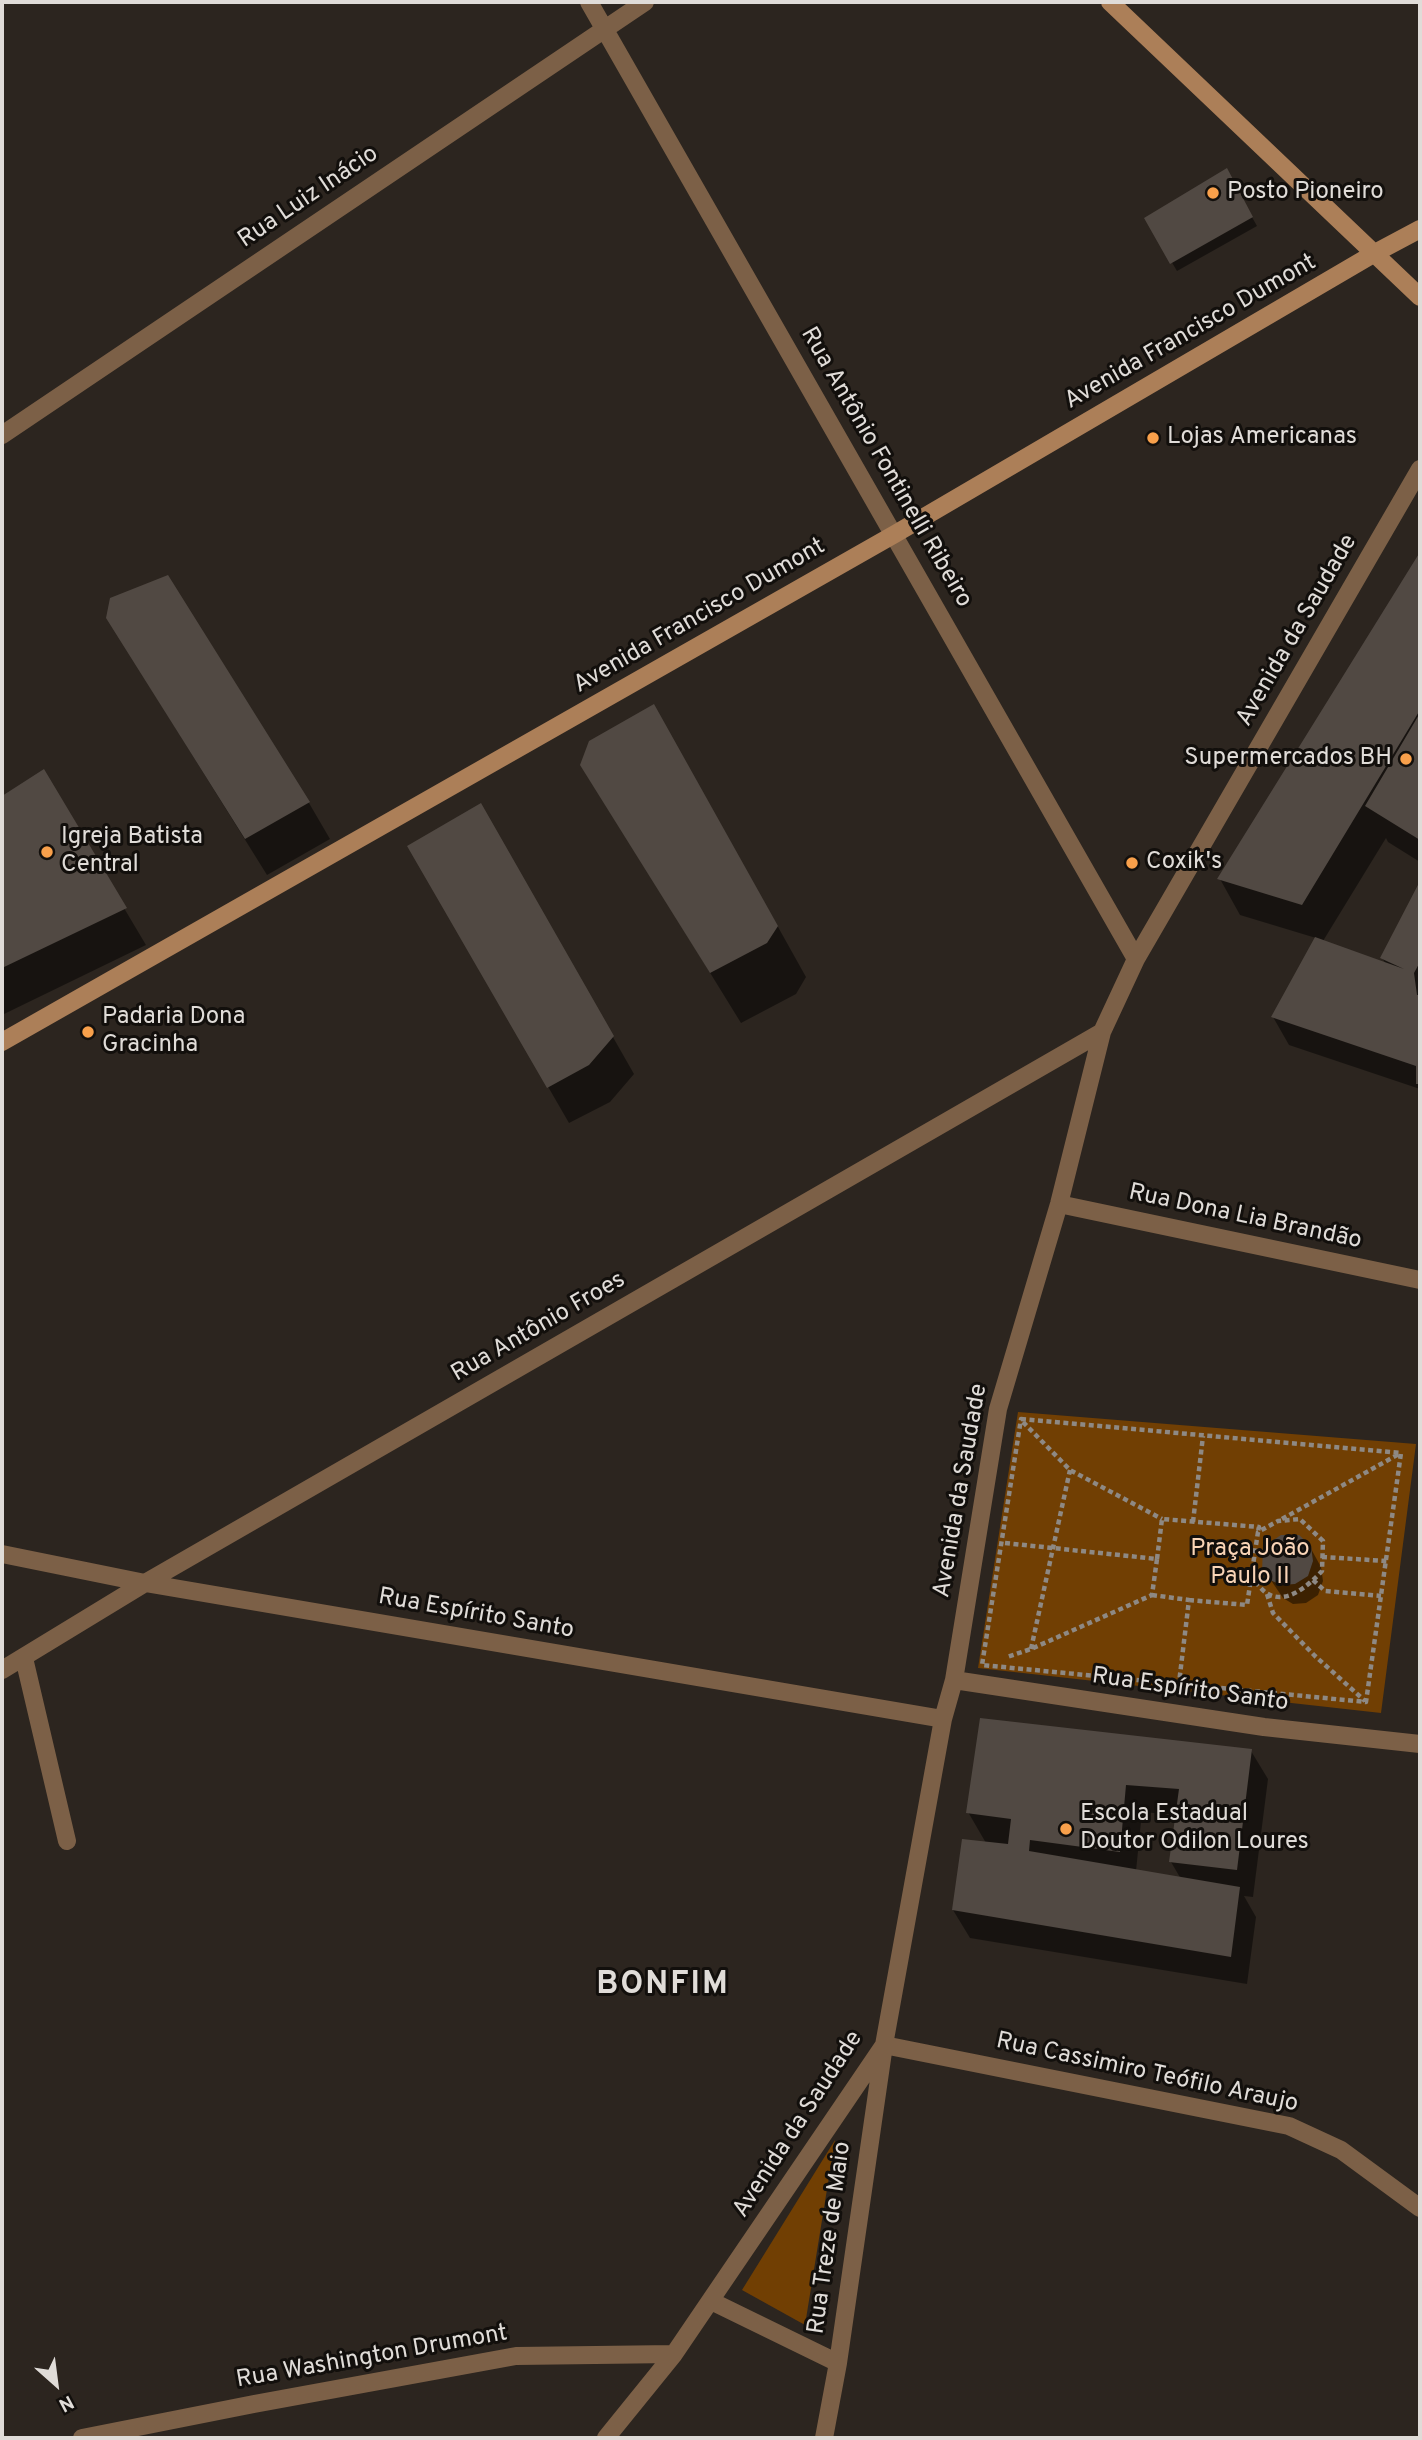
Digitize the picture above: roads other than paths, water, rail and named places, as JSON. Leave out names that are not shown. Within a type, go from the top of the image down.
[{"type":"street","name":"Rua Antônio Fontinelli Ribeiro","points":[[589,2],[1136,959]]},
{"type":"street","name":"Rua Luiz Inácio","points":[[2,435],[645,2]]},
{"type":"street","points":[[1110,2],[1420,297]]},
{"type":"street","name":"Avenida Francisco Dumont","points":[[2,1042],[895,534],[1420,229]]},
{"type":"street","name":"Avenida da Saudade","points":[[606,2438],[674,2354],[884,2045],[943,1719],[954,1680],[998,1409],[1059,1204],[1102,1032],[1136,959],[1420,469]]},
{"type":"street","name":"Rua Antônio Froes","points":[[2,1670],[145,1583],[1102,1032]]},
{"type":"street","name":"Rua Dona Lia Brandão","points":[[1059,1204],[1420,1280]]},
{"type":"street","name":"Rua Espírito Santo","points":[[2,1554],[145,1583],[943,1719]]},
{"type":"street","points":[[24,1658],[67,1841]]},
{"type":"street","name":"Rua Espírito Santo","points":[[954,1680],[1264,1727],[1420,1744]]},
{"type":"street","name":"Rua Cassimiro Teófilo Araujo","points":[[884,2045],[1289,2126],[1341,2150],[1420,2208]]},
{"type":"street","name":"Rua Treze de Maio","points":[[824,2438],[838,2363],[884,2045]]},
{"type":"street","points":[[711,2301],[838,2363]]},
{"type":"street","name":"Rua Washington Drumont","points":[[82,2438],[516,2356],[674,2354]]},
{"type":"place","name":"Posto Pioneiro","points":[[1213,193]]},
{"type":"place","name":"Lojas Americanas","points":[[1153,438]]},
{"type":"place","name":"Supermercados BH","points":[[1406,759]]},
{"type":"place","name":"Igreja Batista Central","points":[[47,852]]},
{"type":"place","name":"Coxik's","points":[[1132,863]]},
{"type":"place","name":"Padaria Dona Gracinha","points":[[88,1032]]},
{"type":"place","name":"Escola Estadual Doutor Odilon Loures","points":[[1066,1829]]},
{"type":"district","name":"BONFIM","points":[[663,1987]]},
{"type":"park label","name":"Praça João Paulo II","points":[[1250,1564]]}]
